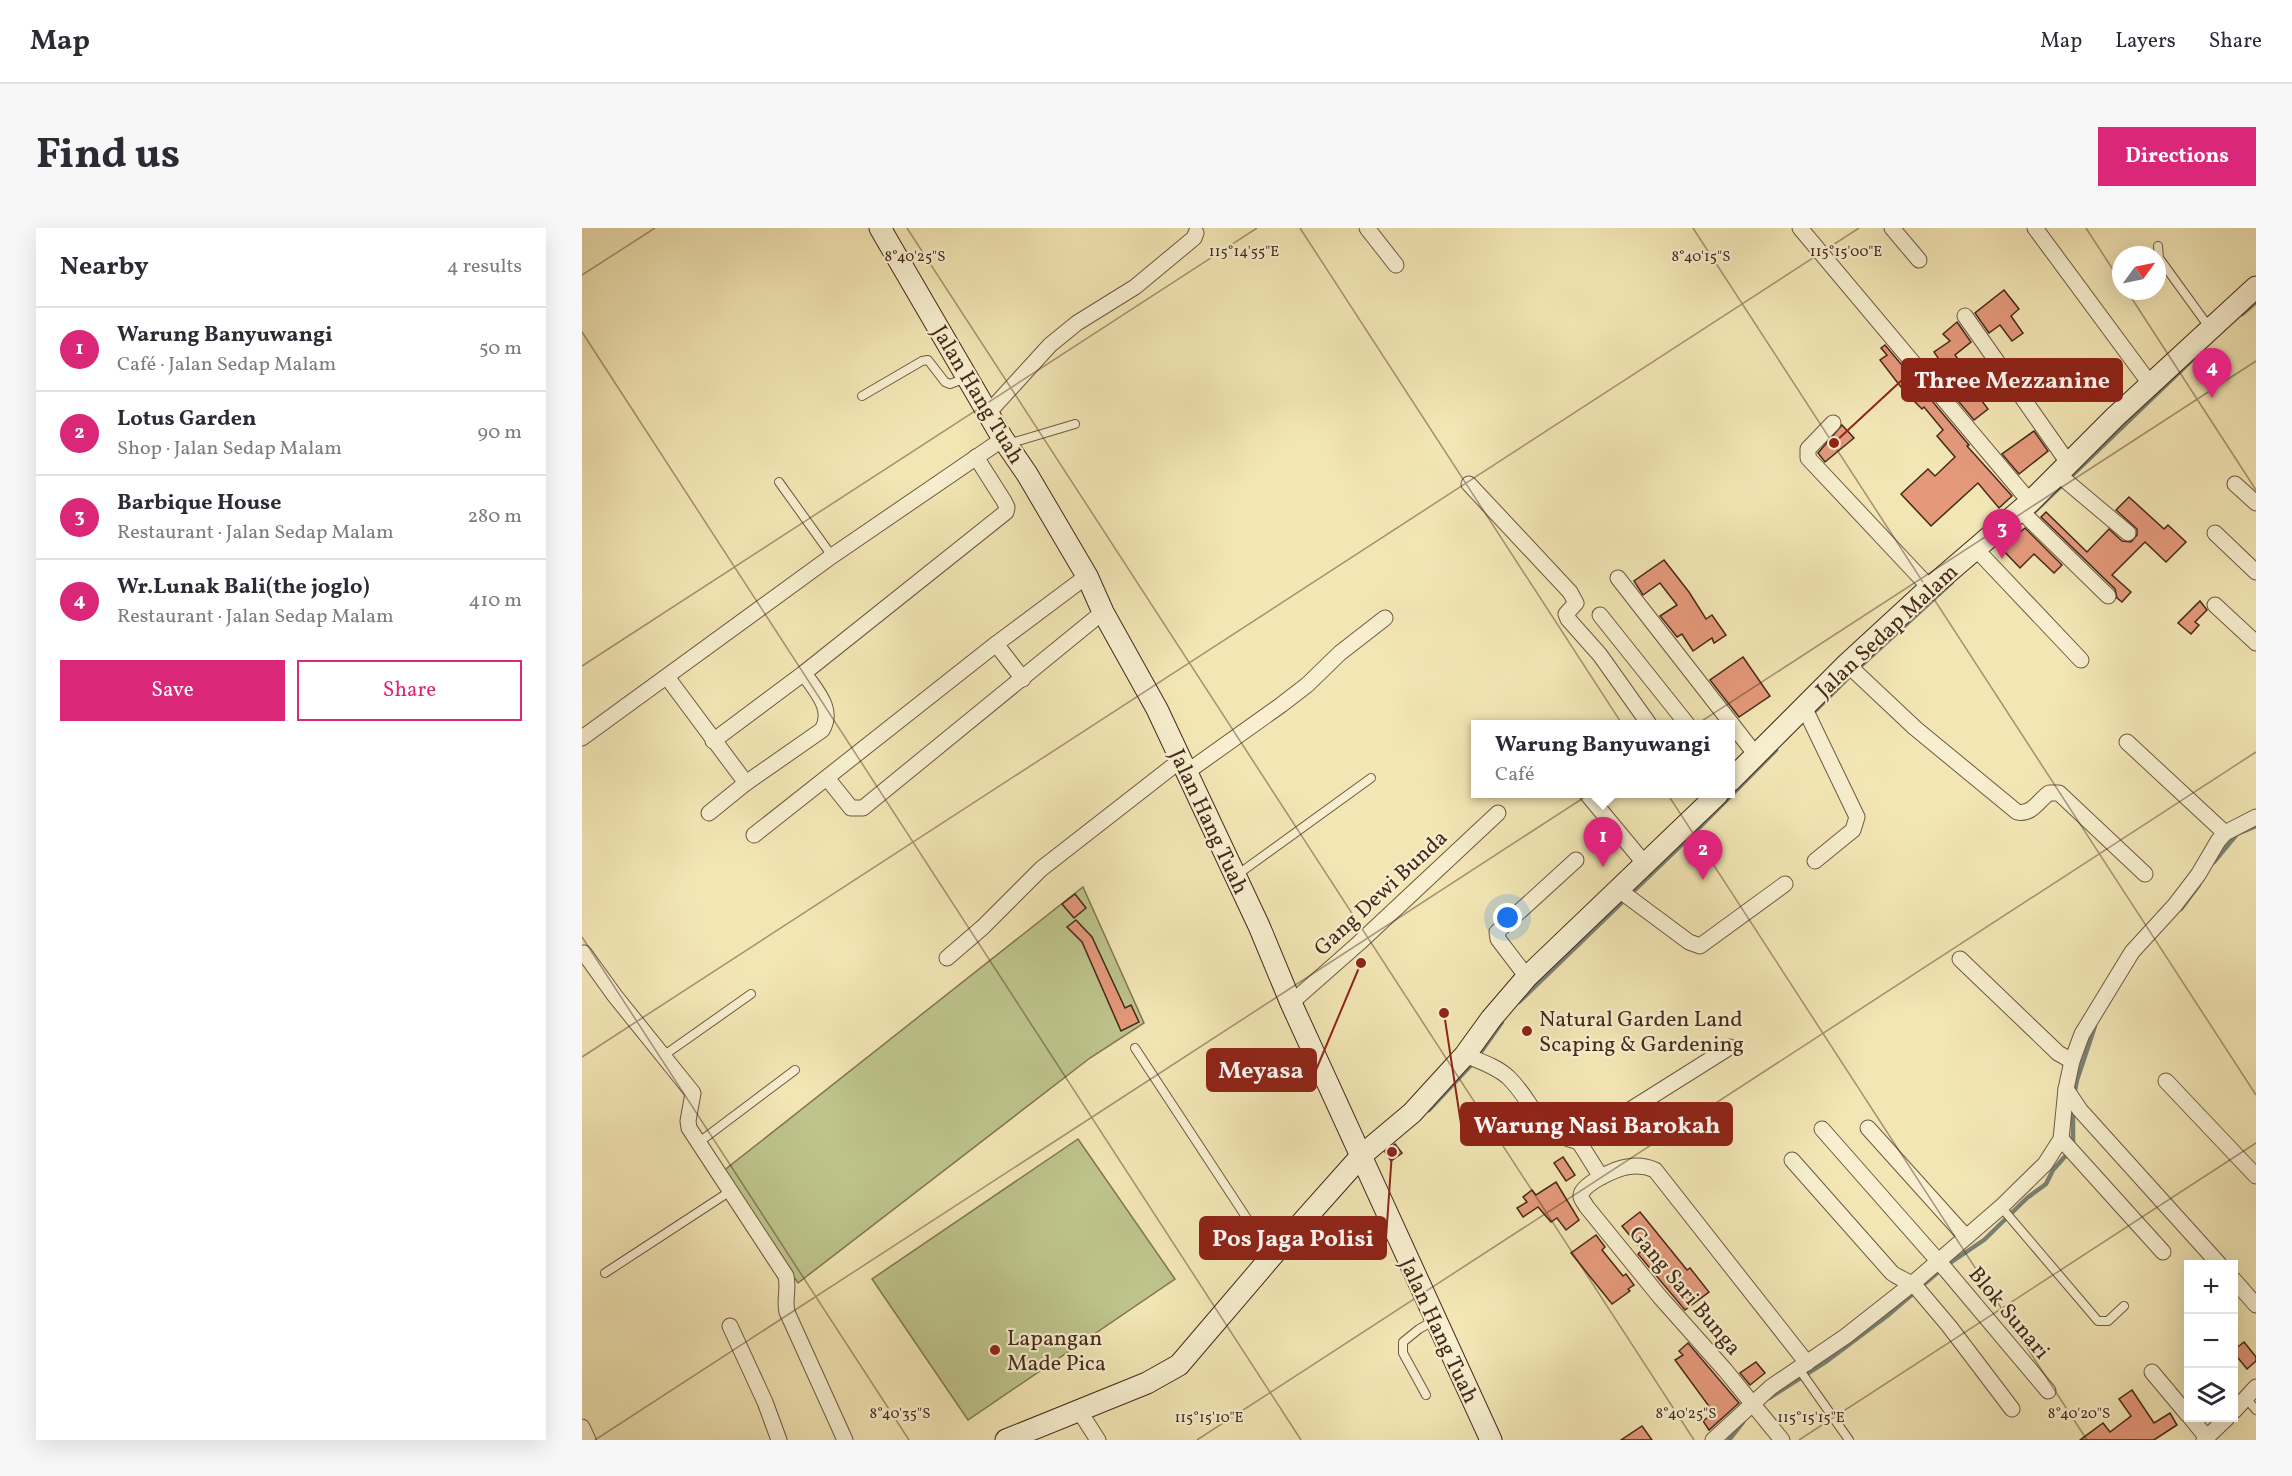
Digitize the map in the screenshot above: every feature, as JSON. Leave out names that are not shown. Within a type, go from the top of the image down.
[{"type":"street","name":"Jalan Hang Tuah","points":[[880,228],[1087,576],[1103,612],[1122,644],[1184,766],[1491,1440]]},
{"type":"street","points":[[1367,228],[1396,265]]},
{"type":"street","points":[[1892,228],[1919,260]]},
{"type":"street","points":[[2035,228],[2151,385]]},
{"type":"street","points":[[988,413],[1050,345],[1077,323],[1135,287],[1194,238],[1198,230]]},
{"type":"street","points":[[1808,231],[2026,511],[2108,596]]},
{"type":"street","name":"Jalan Sedap Malam","points":[[1735,774],[1756,755],[1808,716],[1930,588],[1981,555],[2065,475],[2115,417],[2210,328],[2255,290]]},
{"type":"street","points":[[1965,316],[2065,475],[2128,533]]},
{"type":"street","points":[[1833,423],[1808,449],[1808,458],[1930,588]]},
{"type":"street","points":[[582,738],[832,556],[976,457],[1005,441]]},
{"type":"street","points":[[713,741],[804,673],[1006,512],[1004,501],[976,457]]},
{"type":"street","points":[[1469,484],[1570,592],[1576,603],[1566,614],[1568,619],[1600,655],[1646,720]]},
{"type":"street","points":[[2235,484],[2256,503]]},
{"type":"street","points":[[2215,533],[2256,572]]},
{"type":"street","points":[[1981,555],[2081,660]]},
{"type":"street","points":[[754,835],[996,644],[1087,576]]},
{"type":"street","points":[[1618,578],[1729,720]]},
{"type":"street","points":[[2215,605],[2256,643]]},
{"type":"street","points":[[827,778],[851,808],[863,808],[1103,612]]},
{"type":"street","points":[[1600,615],[1684,720]]},
{"type":"street","points":[[947,958],[983,927],[1041,869],[1184,766],[1281,705],[1340,653],[1385,618]]},
{"type":"street","points":[[996,644],[1023,679]]},
{"type":"street","points":[[1853,669],[1915,728],[2017,812],[2026,813],[2049,793],[2059,793],[2145,874]]},
{"type":"street","points":[[709,813],[746,783],[822,730],[826,724],[825,705],[804,673]]},
{"type":"street","points":[[667,677],[746,783]]},
{"type":"street","points":[[1808,716],[1857,817],[1853,830],[1815,861]]},
{"type":"street","points":[[1735,728],[1756,755]]},
{"type":"street","points":[[2127,742],[2225,833]]},
{"type":"street","points":[[1590,798],[1645,864]]},
{"type":"street","points":[[1006,1440],[1038,1434],[1078,1409],[1147,1383],[1179,1365],[1362,1155],[1412,1113],[1471,1057],[1491,1019],[1527,977],[1626,895],[1645,864],[1710,798]]},
{"type":"street","name":"Gang Dewi Bunda","points":[[1291,1003],[1498,813]]},
{"type":"street","points":[[2163,1252],[2068,1146],[2072,1061],[2082,1034],[2132,952],[2175,905],[2225,833],[2256,817]]},
{"type":"street","points":[[1527,977],[1498,939],[1497,932],[1576,860]]},
{"type":"street","points":[[1626,895],[1689,942],[1700,946],[1785,884]]},
{"type":"street","points":[[584,952],[615,996],[693,1094],[688,1125],[729,1192],[786,1276],[787,1312],[845,1440]]},
{"type":"street","points":[[1960,959],[2058,1053],[2072,1061]]},
{"type":"street","points":[[1580,1142],[1730,1047]]},
{"type":"street","points":[[1471,1057],[1506,1075],[1545,1126],[1553,1133],[1580,1142],[1601,1177],[1625,1167],[1645,1166],[1655,1170],[1803,1366]]},
{"type":"street","points":[[2166,1081],[2256,1176]]},
{"type":"street","points":[[2072,1099],[2215,1260]]},
{"type":"street","name":"Blok Sunari","points":[[1822,1128],[2048,1391]]},
{"type":"street","points":[[1868,1128],[1966,1237]]},
{"type":"street","points":[[1718,1439],[1755,1407],[1771,1387],[1916,1288],[1942,1266],[1966,1237],[2004,1211],[2045,1164],[2068,1146]]},
{"type":"street","points":[[1792,1160],[1892,1273],[1916,1288],[2012,1409]]},
{"type":"street","name":"Gang Sari Bunga","points":[[1601,1177],[1587,1185],[1582,1191],[1581,1197],[1586,1206],[1782,1440]]},
{"type":"street","points":[[2238,1285],[2256,1305]]},
{"type":"street","points":[[730,1326],[765,1402],[779,1440]]},
{"type":"street","points":[[2152,1372],[2184,1410]]},
{"type":"street","points":[[2238,1407],[2251,1392]]},
{"type":"street","points":[[1078,1409],[1098,1440]]},
{"type":"street","points":[[2193,1422],[2205,1439],[2223,1422]]},
{"type":"lane","points":[[2166,268],[2210,328]]},
{"type":"lane","points":[[862,396],[922,361],[928,360],[932,363],[942,378],[950,384],[967,377]]},
{"type":"lane","points":[[1005,441],[1075,424]]},
{"type":"lane","points":[[779,482],[832,556]]},
{"type":"lane","points":[[1235,876],[1371,778]]},
{"type":"lane","points":[[663,1056],[750,994]]},
{"type":"lane","points":[[1135,1048],[1272,1256]]},
{"type":"lane","points":[[698,1143],[795,1070]]},
{"type":"lane","points":[[605,1273],[729,1192]]},
{"type":"lane","points":[[2004,1211],[2098,1321],[2108,1321],[2124,1306]]},
{"type":"lane","points":[[1426,1395],[1403,1353],[1403,1342],[1435,1320]]},
{"type":"lane","points":[[1803,1366],[1849,1440]]},
{"type":"lane","points":[[2251,1392],[2256,1410]]},
{"type":"green space","points":[[1083,887],[1144,1023],[1090,1058],[798,1283],[722,1172]]},
{"type":"green space","name":"Lapangan Made Pica","points":[[1078,1139],[1175,1279],[968,1420],[872,1279]]},
{"type":"building","points":[[2004,290],[2019,309],[2011,316],[2023,333],[2012,341],[2000,325],[1989,333],[1975,313]]},
{"type":"building","points":[[1957,322],[1971,342],[1955,355],[1960,362],[1947,371],[1934,352],[1950,341],[1943,334]]},
{"type":"building","points":[[1885,345],[1969,445],[1967,446],[2012,496],[1999,508],[1978,483],[1931,526],[1901,494],[1928,469],[1935,476],[1955,457],[1937,436],[1943,430],[1924,407],[1922,409],[1904,391],[1880,360],[1887,355],[1881,348]]},
{"type":"building","points":[[1956,366],[1988,409],[1974,420],[1939,378]]},
{"type":"building","points":[[2057,377],[2066,390],[2056,398],[2047,385]]},
{"type":"building","points":[[1842,425],[1854,438],[1825,462],[1818,453]]},
{"type":"building","points":[[2034,431],[2048,451],[2019,474],[2002,454]]},
{"type":"building","points":[[2129,497],[2164,529],[2168,525],[2186,542],[2166,562],[2145,542],[2112,575],[2131,592],[2122,602],[2117,598],[2115,589],[2041,517],[2046,512],[2087,552],[2109,529],[2122,541],[2131,542],[2137,535],[2137,529],[2116,510]]},
{"type":"building","points":[[2025,528],[2062,565],[2054,573],[2034,554],[2020,568],[2001,548]]},
{"type":"building","points":[[1664,560],[1689,592],[1706,619],[1712,615],[1726,635],[1714,643],[1712,638],[1693,651],[1682,634],[1677,637],[1660,616],[1677,605],[1660,583],[1643,595],[1634,581]]},
{"type":"building","points":[[2200,601],[2207,610],[2195,622],[2199,625],[2191,634],[2178,623]]},
{"type":"building","points":[[1743,657],[1770,696],[1739,717],[1710,680]]},
{"type":"building","points":[[1075,894],[1086,908],[1074,918],[1062,904]]},
{"type":"building","points":[[1076,920],[1092,937],[1125,1008],[1131,1005],[1139,1022],[1121,1031],[1082,942],[1067,927]]},
{"type":"building","points":[[1395,1144],[1402,1153],[1391,1161],[1385,1152]]},
{"type":"building","points":[[1563,1157],[1575,1175],[1566,1181],[1554,1163]]},
{"type":"building","points":[[1556,1182],[1579,1220],[1566,1230],[1557,1218],[1551,1222],[1538,1207],[1523,1217],[1517,1208],[1527,1202],[1523,1197],[1532,1190],[1536,1195]]},
{"type":"building","points":[[1640,1212],[1687,1270],[1690,1268],[1709,1292],[1685,1310],[1638,1254],[1642,1250],[1622,1226]]},
{"type":"building","points":[[1596,1235],[1605,1247],[1602,1250],[1623,1276],[1626,1274],[1634,1285],[1628,1289],[1630,1291],[1612,1304],[1571,1253]]},
{"type":"building","points":[[2244,1342],[2256,1357],[2256,1361],[2247,1369],[2238,1358],[2238,1347]]},
{"type":"building","points":[[1688,1343],[1739,1403],[1709,1430],[1703,1421],[1714,1413],[1675,1360],[1683,1355],[1679,1351]]},
{"type":"building","points":[[1756,1362],[1765,1373],[1750,1385],[1740,1373]]},
{"type":"building","points":[[2132,1390],[2154,1423],[2170,1413],[2177,1425],[2154,1440],[2080,1440],[2103,1423],[2110,1432],[2131,1416],[2119,1399]]},
{"type":"building","points":[[1642,1426],[1652,1440],[1621,1440]]},
{"type":"waterway","points":[[2242,314],[2256,302]]},
{"type":"waterway","points":[[2032,514],[2192,360]]},
{"type":"waterway","points":[[1812,714],[1952,582]]},
{"type":"waterway","points":[[1735,792],[1776,750]]},
{"type":"waterway","points":[[1519,1002],[1729,798]]},
{"type":"waterway","points":[[2214,862],[2237,834],[2256,826]]},
{"type":"waterway","points":[[2181,909],[2199,885]]},
{"type":"waterway","points":[[1429,1110],[1474,1062],[1502,1022]]},
{"type":"waterway","points":[[2074,1095],[2095,1026]]},
{"type":"waterway","points":[[2073,1106],[2073,1146]]},
{"type":"waterway","points":[[1769,1398],[1827,1361],[1887,1316],[1944,1267],[1984,1240],[2027,1198],[2046,1184],[2053,1170],[2069,1152]]},
{"type":"waterway","points":[[1729,1440],[1743,1422]]},
{"type":"place","name":"Wr.Lunak Bali(the joglo)","points":[[2212,398]]},
{"type":"place","name":"Three Mezzanine","points":[[1834,443]]},
{"type":"place","name":"Barbique House","points":[[2002,559]]},
{"type":"place","name":"Warung Banyuwangi","points":[[1603,867]]},
{"type":"place","name":"Lotus Garden","points":[[1703,880]]},
{"type":"place","name":"Meyasa","points":[[1361,963]]},
{"type":"place","name":"Warung Nasi Barokah","points":[[1444,1013]]},
{"type":"place","name":"Natural Garden Land Scaping & Gardening","points":[[1527,1031]]},
{"type":"place","name":"Pos Jaga Polisi","points":[[1392,1152]]},
{"type":"place","name":"Lapangan Made Pica","points":[[995,1350]]}]
